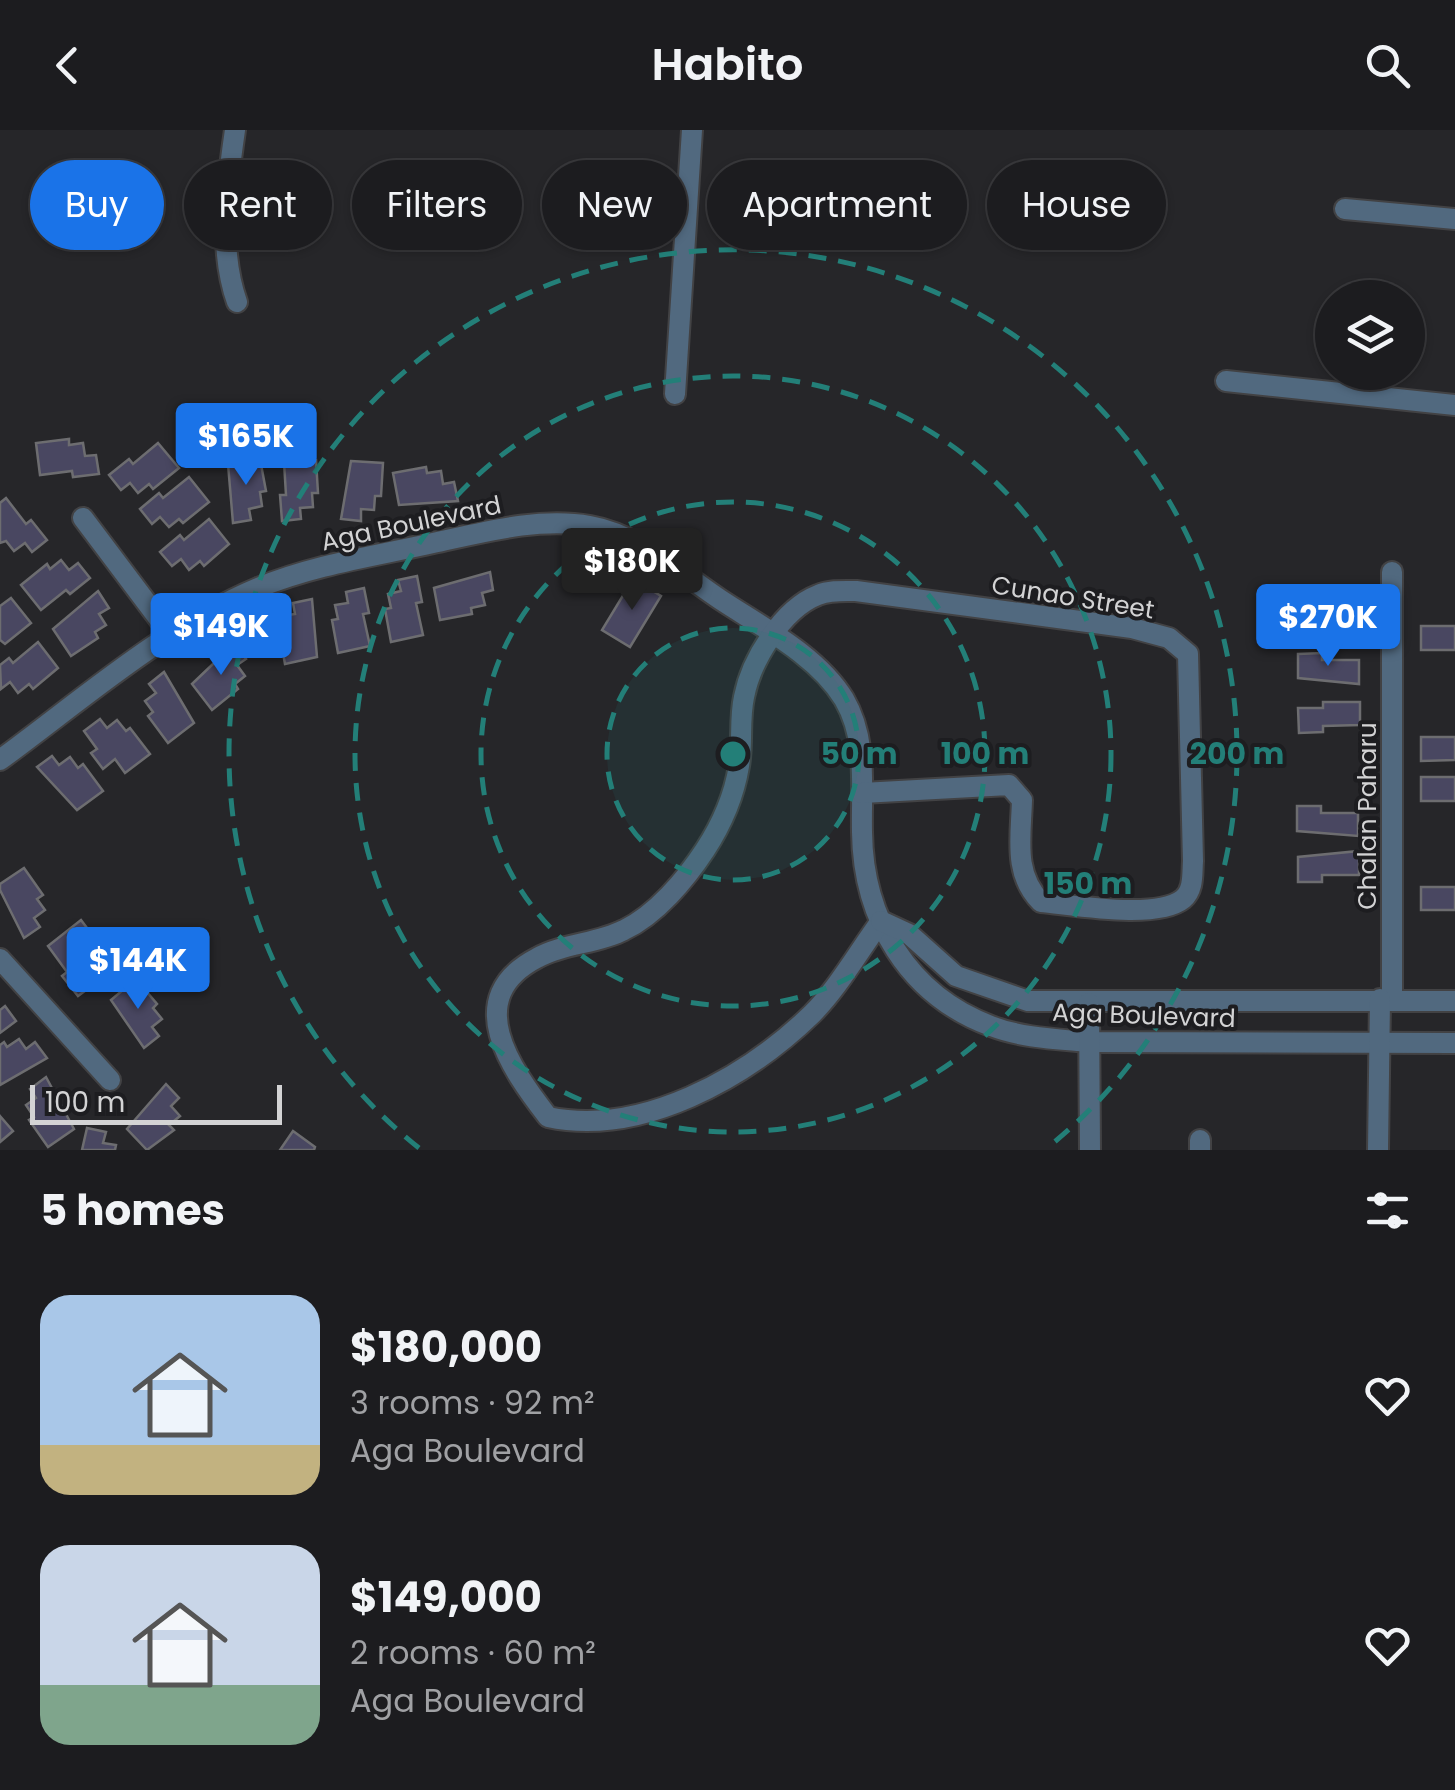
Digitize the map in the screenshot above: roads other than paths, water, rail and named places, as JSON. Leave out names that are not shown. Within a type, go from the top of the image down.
[{"type":"street","points":[[235,130],[227,187],[229,279],[238,302]]},
{"type":"street","points":[[675,394],[692,130]]},
{"type":"street","points":[[1344,209],[1455,218]]},
{"type":"street","points":[[1226,381],[1455,406]]},
{"type":"street","points":[[83,518],[171,635]]},
{"type":"street","name":"Aga Boulevard","points":[[2,753],[171,635],[232,599],[290,576],[474,534],[557,524],[619,534],[774,635],[824,674],[843,697],[861,743],[865,880],[880,921],[890,947],[907,969],[960,1012],[1029,1036],[1088,1042],[1455,1043]]},
{"type":"street","name":"Chalan Paharu","points":[[1378,1150],[1379,1043],[1386,1000],[1392,572]]},
{"type":"street","name":"Cunao Street","points":[[774,635],[819,594],[856,591],[1132,628],[1169,638],[1188,654],[1193,861],[1192,886],[1183,899],[1153,910],[1040,902],[1026,887],[1020,862],[1022,800],[1009,785],[862,794]]},
{"type":"street","points":[[774,635],[753,668],[744,696],[734,787],[705,850],[645,918],[624,931],[536,958],[506,981],[498,1010],[498,1038],[548,1118],[584,1125],[666,1105],[747,1068],[788,1036],[815,1011],[880,921]]},
{"type":"street","name":"Aga Boulevard","points":[[880,921],[909,934],[956,976],[981,988],[1028,1001],[1455,1001]]},
{"type":"street","points":[[0,959],[110,1080]]},
{"type":"street","points":[[1089,1003],[1090,1150]]}]
